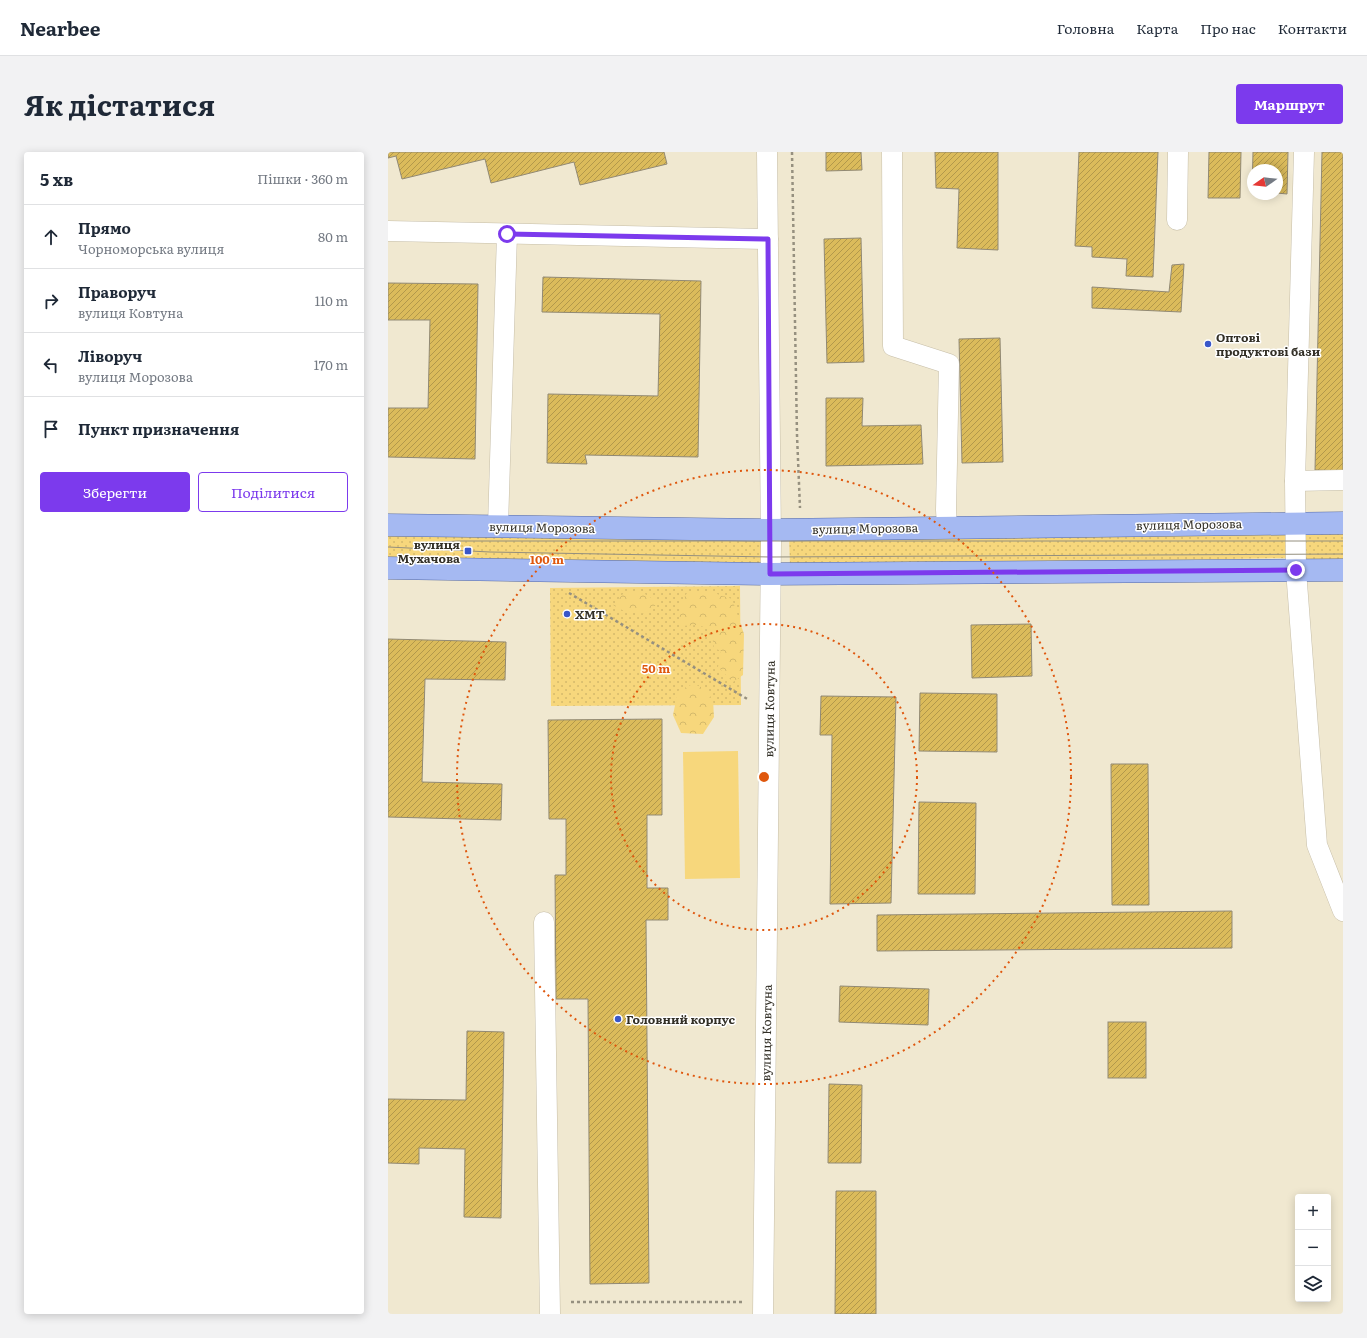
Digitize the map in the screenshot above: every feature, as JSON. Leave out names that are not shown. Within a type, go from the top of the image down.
[{"type":"main road","name":"вулиця Морозова","points":[[388,525],[770,530],[1343,523]]},
{"type":"main road","points":[[388,568],[770,574],[1343,570]]},
{"type":"street","name":"вулиця Ковтуна","points":[[763,1314],[770,574],[767,152]]},
{"type":"street","points":[[892,152],[893,346],[949,364],[946,510],[947,527]]},
{"type":"street","points":[[1177,220],[1178,152]]},
{"type":"street","points":[[1304,152],[1295,481],[1296,570],[1317,845],[1343,912]]},
{"type":"street","points":[[388,231],[768,239]]},
{"type":"street","points":[[498,526],[507,234]]},
{"type":"street","points":[[1295,481],[1343,480]]},
{"type":"street","points":[[544,922],[550,1308]]},
{"type":"path","points":[[566,592],[754,703]]},
{"type":"path","points":[[550,1308],[746,1302]]},
{"type":"green space","points":[[388,531],[765,535],[766,568],[388,562]]},
{"type":"green space","points":[[1291,534],[1291,558],[790,566],[789,536]]},
{"type":"green space","points":[[1305,534],[1343,534],[1343,562],[1304,563]]},
{"type":"green space","points":[[740,586],[741,705],[551,706],[550,588]]},
{"type":"green space","points":[[638,590],[658,602],[648,614],[624,611],[613,605],[623,594]]},
{"type":"green space","points":[[687,593],[714,593],[732,599],[744,634],[743,675],[733,682],[718,667],[721,651],[714,648],[711,629],[697,625],[680,626],[679,606]]},
{"type":"green space","points":[[693,684],[704,688],[713,700],[714,717],[703,734],[681,733],[673,715],[678,691]]},
{"type":"green space","points":[[738,751],[740,878],[685,879],[683,752]]},
{"type":"building","points":[[388,152],[664,152],[667,164],[580,185],[574,162],[491,183],[485,159],[402,179],[396,156],[388,158]]},
{"type":"building","points":[[826,152],[861,152],[862,170],[826,171]]},
{"type":"building","points":[[935,152],[998,152],[998,250],[957,248],[959,189],[936,188]]},
{"type":"building","points":[[1079,152],[1158,152],[1153,277],[1126,276],[1127,259],[1092,257],[1092,247],[1075,246]]},
{"type":"building","points":[[1209,152],[1241,152],[1240,198],[1208,198]]},
{"type":"building","points":[[1253,152],[1288,152],[1287,194],[1283,194],[1283,164],[1253,164]]},
{"type":"building","points":[[1322,152],[1343,152],[1343,471],[1315,470]]},
{"type":"building","points":[[861,238],[864,362],[827,363],[824,239]]},
{"type":"building","points":[[1184,264],[1181,312],[1092,308],[1092,287],[1169,292],[1172,265]]},
{"type":"building","points":[[543,277],[701,281],[698,457],[585,455],[587,464],[547,463],[548,394],[658,396],[660,314],[542,312]]},
{"type":"building","points":[[388,283],[478,284],[475,459],[388,457],[388,408],[428,408],[430,320],[388,320]]},
{"type":"building","points":[[1000,338],[1003,462],[962,463],[959,339]]},
{"type":"building","points":[[826,398],[863,398],[862,426],[921,425],[923,464],[826,466]]},
{"type":"building","points":[[1031,624],[1032,676],[972,678],[971,625]]},
{"type":"building","points":[[388,639],[506,642],[505,680],[425,679],[422,782],[502,784],[501,820],[388,817]]},
{"type":"building","points":[[920,693],[997,694],[997,752],[919,751]]},
{"type":"building","points":[[821,696],[896,697],[891,903],[830,904],[832,735],[820,735]]},
{"type":"building","name":"Головний корпус","points":[[662,719],[662,815],[647,815],[647,888],[668,888],[668,920],[646,920],[649,1283],[590,1284],[588,999],[556,999],[555,875],[566,875],[566,819],[549,819],[548,720]]},
{"type":"building","points":[[1111,764],[1148,764],[1149,905],[1112,905]]},
{"type":"building","points":[[919,802],[976,803],[975,894],[918,894]]},
{"type":"building","points":[[1232,911],[1232,948],[877,951],[877,915]]},
{"type":"building","points":[[840,986],[929,989],[928,1025],[839,1022]]},
{"type":"building","points":[[1108,1022],[1146,1022],[1146,1078],[1108,1078]]},
{"type":"building","points":[[467,1031],[504,1032],[501,1218],[464,1217],[465,1149],[419,1148],[419,1164],[388,1163],[388,1099],[466,1100]]},
{"type":"building","points":[[829,1084],[862,1085],[861,1163],[828,1163]]},
{"type":"building","points":[[836,1191],[876,1191],[876,1314],[835,1314]]},
{"type":"tram line","points":[[413,544],[458,541],[1343,541]]},
{"type":"tram line","points":[[388,547],[490,552],[770,557],[1343,554]]},
{"type":"place","name":"Оптові продуктові бази","points":[[1208,344]]},
{"type":"place","name":"вулиця Мухачова","points":[[468,551]]},
{"type":"place","name":"ХМТ","points":[[567,614]]},
{"type":"place","name":"Головний корпус","points":[[618,1019]]},
{"type":"route","points":[[507,234],[768,239],[770,574],[1296,570]]}]
